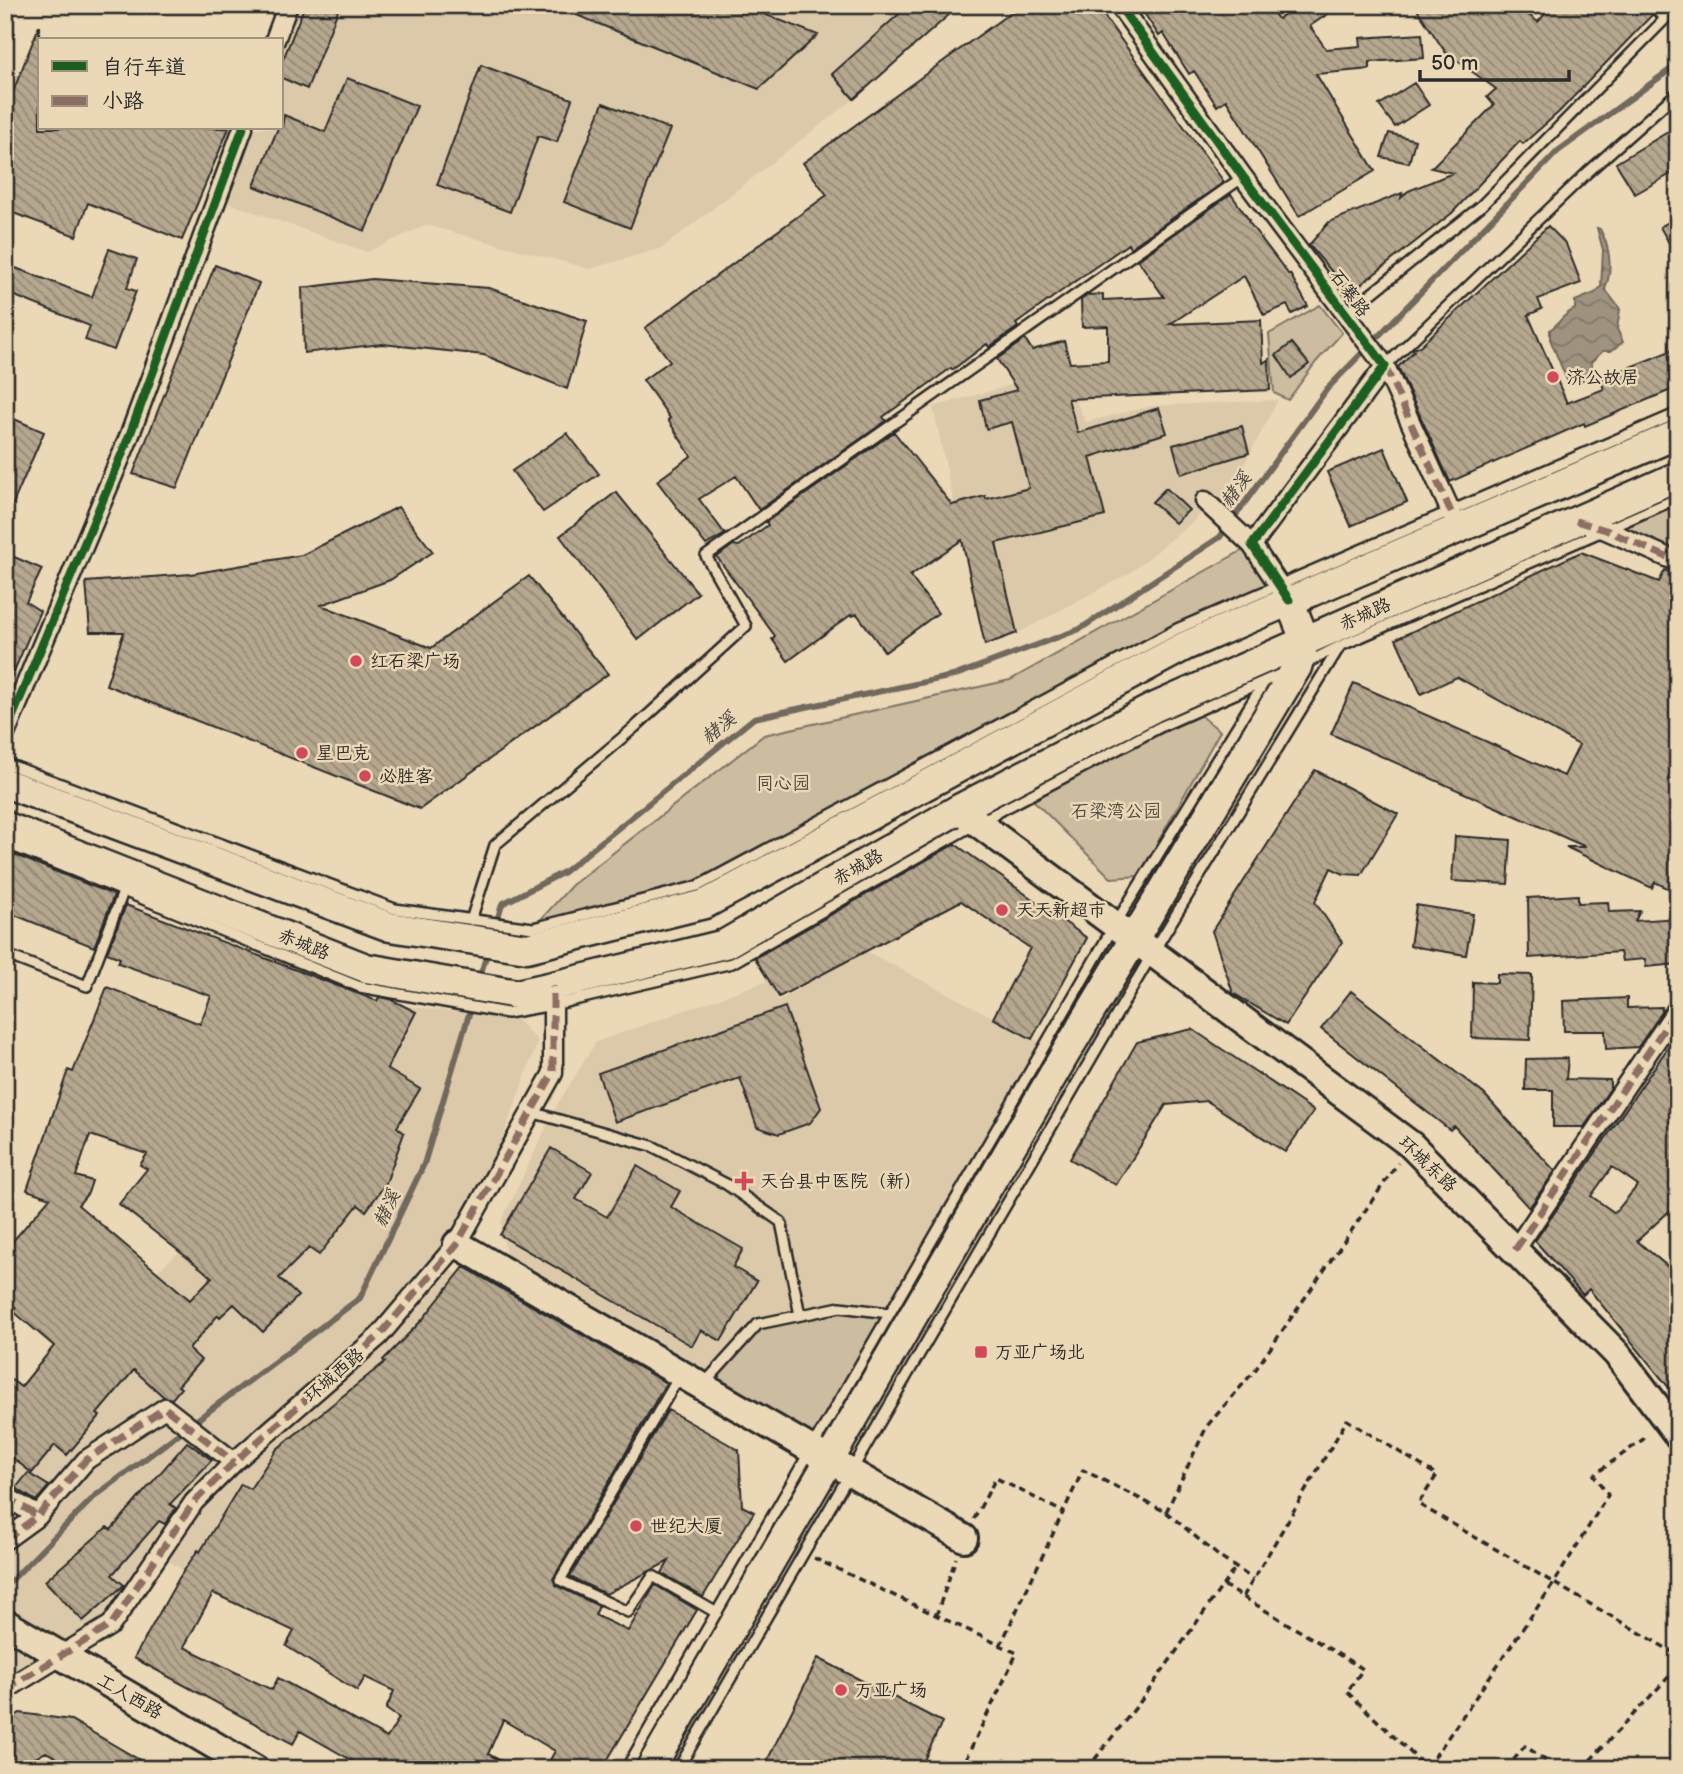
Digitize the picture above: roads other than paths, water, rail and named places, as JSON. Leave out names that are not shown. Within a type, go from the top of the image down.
[{"type":"main road","points":[[5,783],[390,927],[467,929],[530,938],[705,904],[1283,592],[1678,434]]},
{"type":"main road","name":"赤城路","points":[[5,826],[120,878],[366,968],[440,991],[512,1003],[553,996],[725,944],[968,816],[1153,708],[1678,476]]},
{"type":"main road","points":[[650,1769],[1133,940],[1297,667],[1305,640],[1283,592]]},
{"type":"main road","name":"环城东路","points":[[968,816],[1411,1145],[1617,1354],[1673,1428]]},
{"type":"main road","points":[[119,826],[120,878]]},
{"type":"main road","points":[[457,1244],[964,1538]]},
{"type":"main road","name":"工人西路","points":[[5,1623],[255,1769]]},
{"type":"street","points":[[276,38],[288,5]]},
{"type":"street","name":"石寨路","points":[[1119,5],[1243,177],[1385,366],[1451,512]]},
{"type":"street","points":[[5,734],[129,437],[242,130]]},
{"type":"street","points":[[1252,545],[1385,366]]},
{"type":"street","points":[[1205,501],[1252,545],[1283,592]]},
{"type":"street","points":[[1576,521],[1606,530],[1678,562]]},
{"type":"street","name":"环城西路","points":[[5,1690],[111,1625],[194,1502],[234,1462],[379,1336],[457,1244],[553,1073],[553,996]]},
{"type":"street","points":[[1515,1250],[1678,1008]]},
{"type":"street","points":[[5,1540],[38,1516],[86,1460],[164,1408],[234,1462]]},
{"type":"street","points":[[5,1496],[38,1516]]},
{"type":"lane","points":[[1346,314],[1481,206],[1558,130],[1665,19],[1652,5]]},
{"type":"lane","points":[[1385,366],[1588,172],[1678,92]]},
{"type":"lane","points":[[5,763],[395,909],[467,929],[495,845],[635,727],[746,626],[706,556],[1243,177]]},
{"type":"lane","points":[[1283,592],[1451,512],[1678,413]]},
{"type":"lane","points":[[968,816],[1340,646],[1678,498]]},
{"type":"lane","points":[[678,1769],[802,1553],[830,1460],[889,1313],[1133,940],[1340,646]]},
{"type":"lane","points":[[1133,940],[1266,680]]},
{"type":"lane","points":[[5,843],[120,878],[87,986],[9,956],[5,966]]},
{"type":"lane","points":[[531,1112],[652,1146],[726,1184],[781,1222],[800,1315]]},
{"type":"lane","points":[[717,1612],[653,1576],[628,1612],[560,1580],[692,1379],[758,1324],[840,1307],[889,1313]]},
{"type":"lane","points":[[626,1769],[717,1612],[830,1460]]},
{"type":"water","points":[[1597,228],[1600,229],[1608,251],[1609,274],[1605,289],[1620,309],[1617,329],[1623,342],[1611,351],[1603,351],[1591,362],[1593,374],[1579,382],[1567,380],[1550,339],[1550,330],[1575,309],[1575,301],[1595,293],[1601,287],[1603,250]]},
{"type":"waterway","name":"赭溪","points":[[492,937],[502,904],[564,872],[754,718],[953,676],[1080,629],[1220,537],[1327,389],[1558,151],[1678,64]]},
{"type":"waterway","name":"赭溪","points":[[479,980],[488,950]]},
{"type":"waterway","name":"赭溪","points":[[5,1587],[94,1497],[360,1298],[424,1164],[475,994]]},
{"type":"place","name":"济公故居","points":[[1553,377]]},
{"type":"place","name":"红石梁广场","points":[[356,661]]},
{"type":"place","name":"星巴克","points":[[302,753]]},
{"type":"place","name":"必胜客","points":[[365,776]]},
{"type":"place","name":"天天新超市","points":[[1002,910]]},
{"type":"place","name":"天台县中医院（新）","points":[[744,1181]]},
{"type":"place","name":"万亚广场北","points":[[981,1352]]},
{"type":"place","name":"世纪大厦","points":[[636,1526]]},
{"type":"place","name":"万亚广场","points":[[841,1690]]},
{"type":"park label","name":"同心园","points":[[783,783]]},
{"type":"park label","name":"石梁湾公园","points":[[1116,811]]}]
